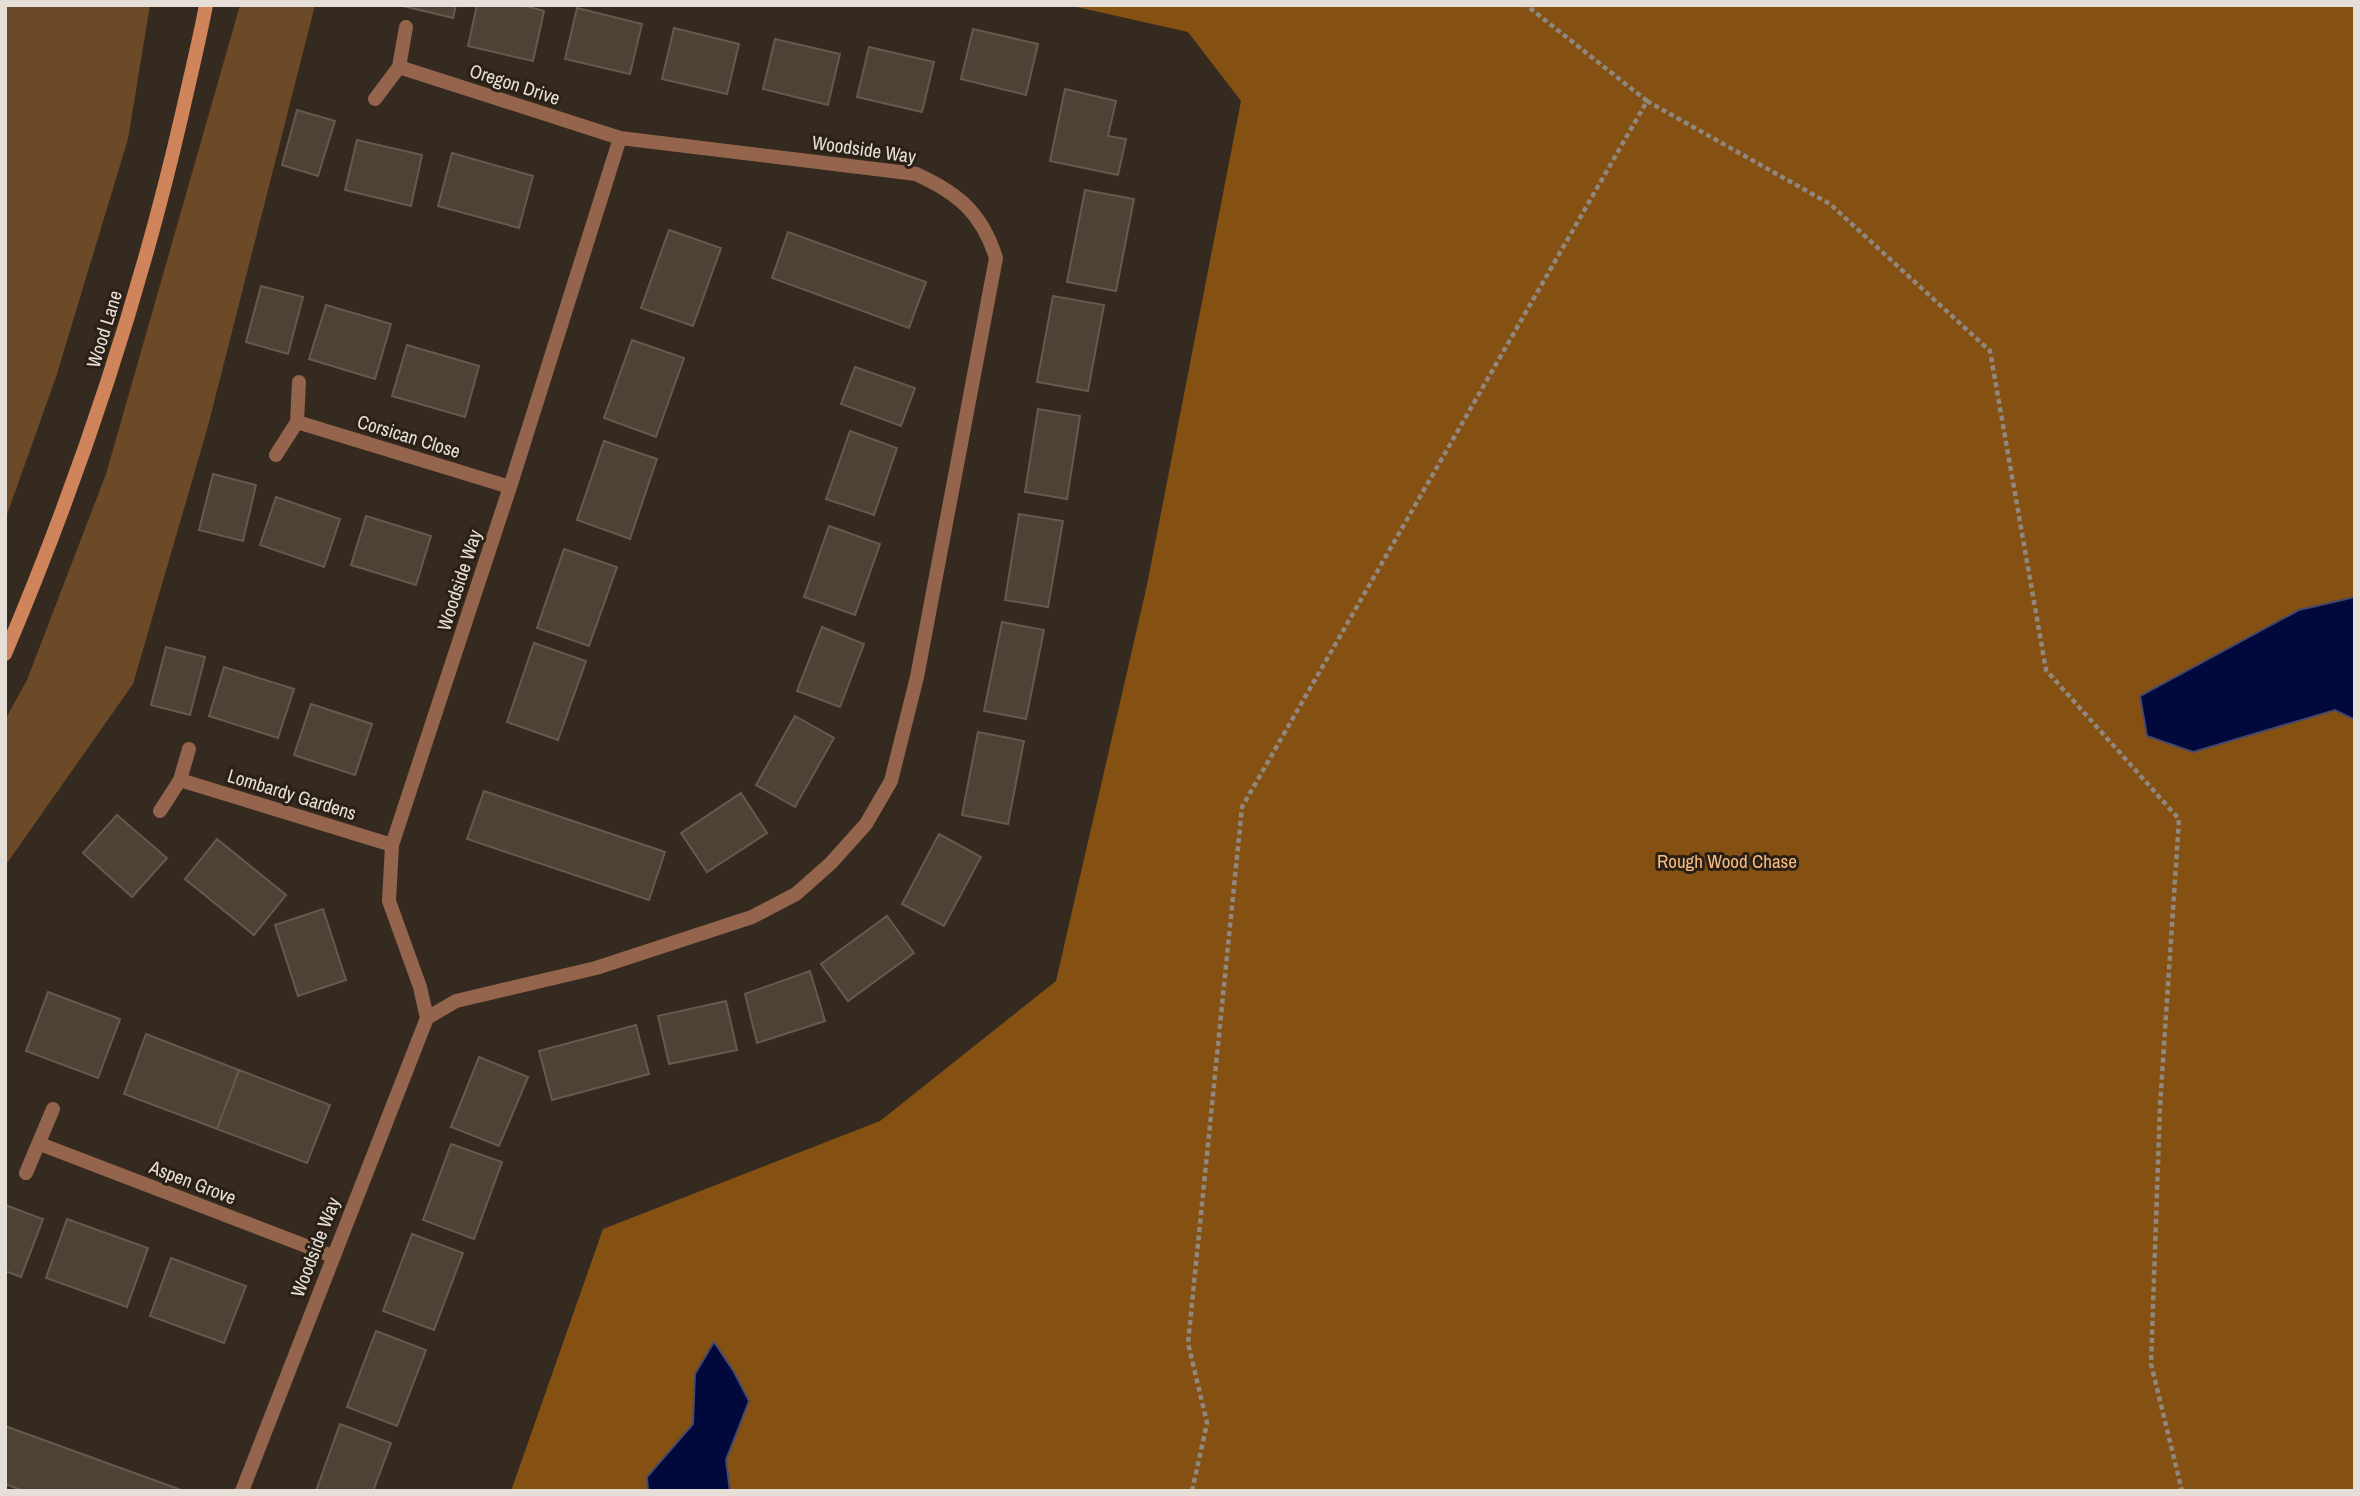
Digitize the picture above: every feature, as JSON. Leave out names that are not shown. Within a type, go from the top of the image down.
[{"type":"street","name":"Wood Lane","points":[[5,654],[43,564],[125,331],[165,187],[206,5]]},
{"type":"street","points":[[375,99],[399,67],[406,27]]},
{"type":"street","name":"Oregon Drive","points":[[399,67],[620,138]]},
{"type":"street","name":"Woodside Way","points":[[242,1491],[427,1018],[420,987],[389,901],[392,845],[510,487],[620,138],[916,174],[945,187],[977,217],[988,234],[996,258],[917,677],[891,781],[866,824],[831,863],[796,894],[752,917],[596,968],[457,1001],[427,1018]]},
{"type":"street","points":[[276,455],[297,422],[299,382]]},
{"type":"street","name":"Corsican Close","points":[[297,422],[510,487]]},
{"type":"street","points":[[160,811],[180,780],[190,749]]},
{"type":"street","name":"Lombardy Gardens","points":[[180,780],[392,845]]},
{"type":"street","points":[[26,1173],[53,1109]]},
{"type":"street","name":"Aspen Grove","points":[[40,1144],[332,1256]]},
{"type":"path","points":[[1526,5],[1647,101],[1830,204],[1990,351],[2046,670],[2179,819],[2160,1106],[2151,1364],[2182,1491]]},
{"type":"path","points":[[1192,1491],[1207,1423],[1188,1343],[1242,807],[1647,101]]},
{"type":"shaded area","points":[[5,5],[150,5],[128,139],[56,377],[5,520]]},
{"type":"shaded area","points":[[240,5],[315,5],[208,426],[133,684],[5,866],[5,720],[27,680],[106,474]]},
{"type":"shaded area","points":[[2355,597],[2355,720],[2335,710],[2193,752],[2147,736],[2140,696],[2299,610]]},
{"type":"shaded area","points":[[714,1342],[749,1401],[726,1460],[730,1491],[648,1491],[647,1477],[693,1424],[695,1374]]},
{"type":"green space","name":"Rough Wood Chase","points":[[1068,5],[2355,5],[2355,597],[2299,610],[2193,752],[2336,710],[2355,720],[2355,1491],[730,1491],[725,1460],[749,1401],[714,1342],[695,1374],[693,1424],[647,1477],[648,1491],[511,1491],[603,1229],[880,1121],[1056,981],[1147,585],[1241,101],[1188,32]]},
{"type":"building","points":[[399,5],[456,5],[453,18]]},
{"type":"building","points":[[477,5],[522,5],[544,11],[533,61],[468,46]]},
{"type":"building","points":[[577,8],[642,24],[630,74],[565,59]]},
{"type":"building","points":[[674,28],[739,44],[727,94],[662,79]]},
{"type":"building","points":[[973,29],[1038,44],[1026,95],[961,79]]},
{"type":"building","points":[[775,39],[840,54],[828,105],[763,89]]},
{"type":"building","points":[[869,47],[934,62],[922,112],[857,97]]},
{"type":"building","points":[[1065,89],[1116,101],[1108,136],[1126,139],[1118,175],[1050,161]]},
{"type":"building","points":[[297,110],[335,121],[318,176],[282,165]]},
{"type":"building","points":[[357,140],[422,155],[411,206],[345,190]]},
{"type":"building","points":[[452,153],[533,176],[519,228],[438,206]]},
{"type":"building","points":[[1085,190],[1134,199],[1116,291],[1067,282]]},
{"type":"building","points":[[669,230],[721,248],[693,326],[641,308]]},
{"type":"building","points":[[788,232],[926,282],[909,328],[772,278]]},
{"type":"building","points":[[261,286],[303,297],[288,354],[246,342]]},
{"type":"building","points":[[1053,296],[1104,305],[1088,391],[1037,382]]},
{"type":"building","points":[[326,305],[391,324],[375,379],[309,359]]},
{"type":"building","points":[[632,340],[684,358],[656,437],[604,418]]},
{"type":"building","points":[[407,345],[479,366],[465,417],[392,396]]},
{"type":"building","points":[[855,367],[915,388],[901,426],[841,404]]},
{"type":"building","points":[[1038,409],[1080,416],[1067,499],[1025,492]]},
{"type":"building","points":[[850,431],[897,448],[874,515],[826,499]]},
{"type":"building","points":[[604,441],[657,459],[630,539],[577,520]]},
{"type":"building","points":[[213,474],[256,485],[243,541],[199,530]]},
{"type":"building","points":[[276,497],[340,519],[324,567],[260,545]]},
{"type":"building","points":[[1019,514],[1063,521],[1048,607],[1005,600]]},
{"type":"building","points":[[366,516],[431,536],[416,585],[351,565]]},
{"type":"building","points":[[829,526],[880,544],[855,615],[804,597]]},
{"type":"building","points":[[564,549],[617,567],[589,646],[537,628]]},
{"type":"building","points":[[1002,622],[1044,630],[1026,719],[984,711]]},
{"type":"building","points":[[822,627],[864,644],[840,707],[797,691]]},
{"type":"building","points":[[534,643],[586,661],[558,740],[507,722]]},
{"type":"building","points":[[166,647],[205,657],[190,715],[151,705]]},
{"type":"building","points":[[224,667],[294,689],[278,738],[209,716]]},
{"type":"building","points":[[311,704],[372,724],[355,775],[294,755]]},
{"type":"building","points":[[795,716],[834,738],[795,807],[756,785]]},
{"type":"building","points":[[978,732],[1024,741],[1008,824],[962,815]]},
{"type":"building","points":[[484,791],[665,852],[649,900],[467,839]]},
{"type":"building","points":[[741,793],[767,833],[707,872],[681,833]]},
{"type":"building","points":[[117,815],[167,858],[132,897],[83,853]]},
{"type":"building","points":[[939,834],[981,857],[944,926],[902,904]]},
{"type":"building","points":[[217,839],[286,895],[254,935],[185,879]]},
{"type":"building","points":[[323,909],[346,980],[298,996],[275,925]]},
{"type":"building","points":[[887,916],[914,953],[848,1001],[821,964]]},
{"type":"building","points":[[810,971],[825,1021],[757,1043],[745,994]]},
{"type":"building","points":[[48,992],[120,1019],[98,1078],[26,1051]]},
{"type":"building","points":[[726,1001],[737,1050],[669,1064],[658,1016]]},
{"type":"building","points":[[636,1025],[649,1074],[552,1100],[539,1051]]},
{"type":"building","points":[[146,1034],[239,1070],[217,1129],[124,1094]]},
{"type":"building","points":[[479,1057],[528,1077],[499,1146],[451,1127]]},
{"type":"building","points":[[239,1070],[330,1105],[307,1163],[217,1129]]},
{"type":"building","points":[[451,1144],[502,1162],[474,1239],[423,1220]]},
{"type":"building","points":[[5,1205],[43,1219],[21,1277],[5,1271]]},
{"type":"building","points":[[67,1219],[148,1248],[127,1307],[46,1278]]},
{"type":"building","points":[[412,1234],[463,1253],[434,1330],[383,1311]]},
{"type":"building","points":[[171,1258],[246,1286],[224,1343],[150,1316]]},
{"type":"building","points":[[376,1331],[426,1350],[397,1426],[347,1407]]},
{"type":"building","points":[[340,1424],[391,1443],[373,1491],[316,1491]]},
{"type":"building","points":[[5,1426],[184,1491],[24,1491],[5,1484]]}]
